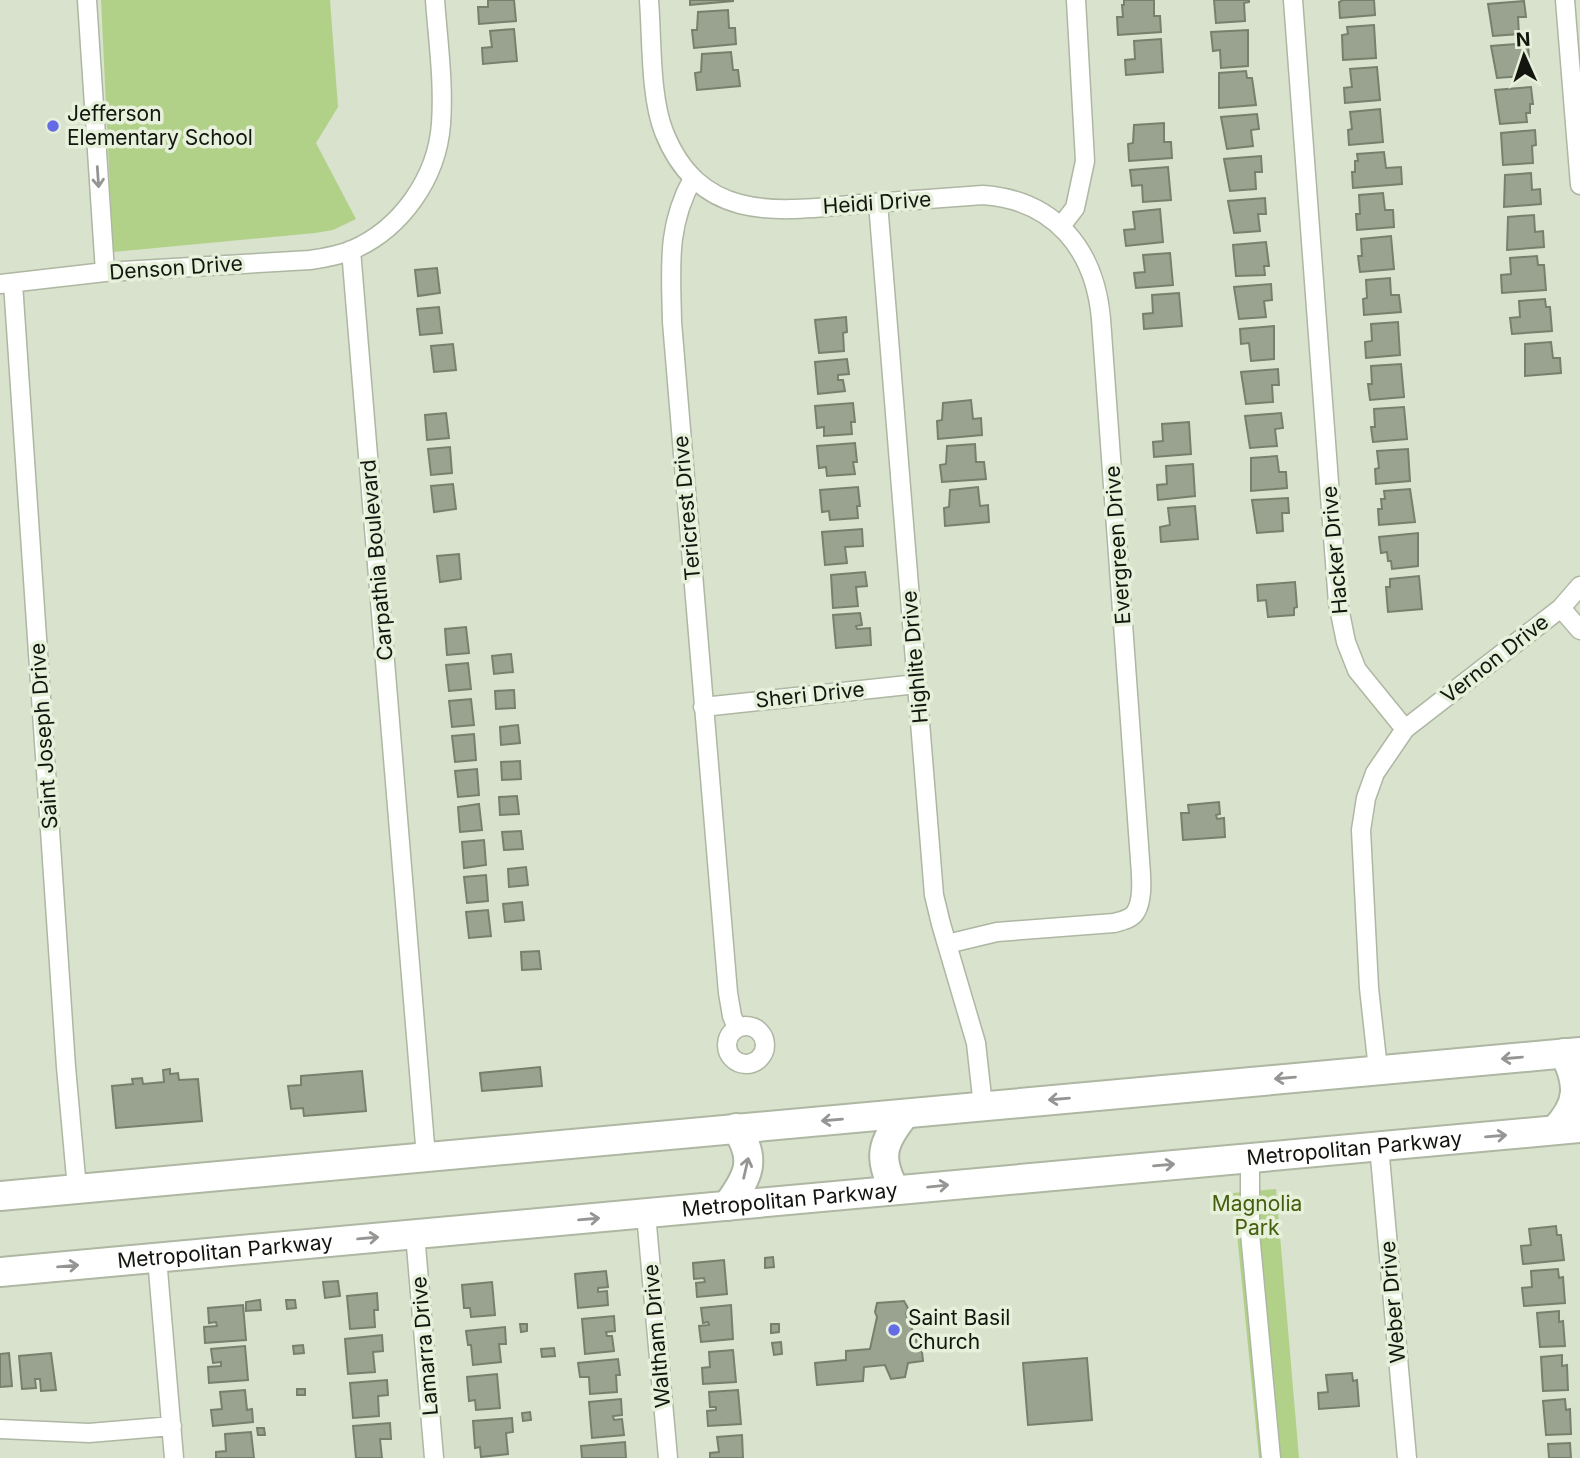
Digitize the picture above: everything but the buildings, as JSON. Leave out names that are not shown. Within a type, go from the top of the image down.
[{"type":"main road","points":[[0,1196],[1572,1053],[1578,1090],[1568,1116],[1568,1129]]},
{"type":"main road","points":[[895,1190],[887,1176],[883,1151],[893,1128],[905,1114]]},
{"type":"main road","points":[[727,1206],[739,1189],[749,1165],[745,1142],[736,1128]]},
{"type":"main road","name":"Metropolitan Parkway","points":[[0,1272],[1568,1129]]},
{"type":"street","points":[[87,0],[104,272]]},
{"type":"street","points":[[351,250],[385,230],[400,215],[426,180],[433,162],[441,126],[442,93],[435,0]]},
{"type":"street","points":[[649,0],[660,119],[677,158],[694,178]]},
{"type":"street","points":[[1061,226],[1075,208],[1085,161],[1076,0]]},
{"type":"street","name":"Hacker Drive","points":[[1293,0],[1338,603],[1346,642],[1357,670],[1405,729]]},
{"type":"street","points":[[1565,0],[1580,185]]},
{"type":"street","name":"Heidi Drive","points":[[694,178],[727,200],[763,209],[780,211],[991,196],[1008,199],[1038,211],[1061,226]]},
{"type":"street","name":"Tericrest Drive","points":[[694,178],[681,200],[672,236],[672,322],[728,993],[737,1028]]},
{"type":"street","name":"Highlite Drive","points":[[878,203],[934,895],[976,1043],[982,1106]]},
{"type":"street","name":"Evergreen Drive","points":[[947,944],[997,932],[1114,922],[1135,913],[1139,899],[1140,860],[1100,301],[1093,275],[1082,251],[1061,226]]},
{"type":"street","name":"Denson Drive","points":[[7,284],[104,272],[310,260],[351,250]]},
{"type":"street","name":"Carpathia Boulevard","points":[[351,250],[426,1157]]},
{"type":"street","name":"Saint Joseph Drive","points":[[7,284],[77,1189]]},
{"type":"street","name":"Vernon Drive","points":[[1405,729],[1561,608],[1580,586]]},
{"type":"street","points":[[1561,608],[1580,630]]},
{"type":"street","name":"Sheri Drive","points":[[703,707],[917,684]]},
{"type":"street","points":[[1378,1069],[1369,988],[1361,830],[1366,798],[1375,773],[1405,729]]},
{"type":"street","name":"Weber Drive","points":[[1379,1146],[1407,1458]]},
{"type":"street","points":[[1250,1158],[1250,1233],[1271,1458]]},
{"type":"street","name":"Waltham Drive","points":[[646,1213],[668,1458]]},
{"type":"street","name":"Lamarra Drive","points":[[415,1234],[435,1458]]},
{"type":"street","points":[[157,1258],[174,1458]]},
{"type":"street","points":[[0,1429],[89,1433],[172,1426]]},
{"type":"green space","points":[[101,0],[330,0],[338,107],[316,143],[356,219],[333,230],[315,233],[113,252]]},
{"type":"green space","name":"Magnolia Park","points":[[1276,1189],[1299,1458],[1259,1458],[1233,1193]]},
{"type":"place","name":"Jefferson Elementary School","points":[[53,126]]},
{"type":"place","name":"Saint Basil Church","points":[[894,1330]]}]
